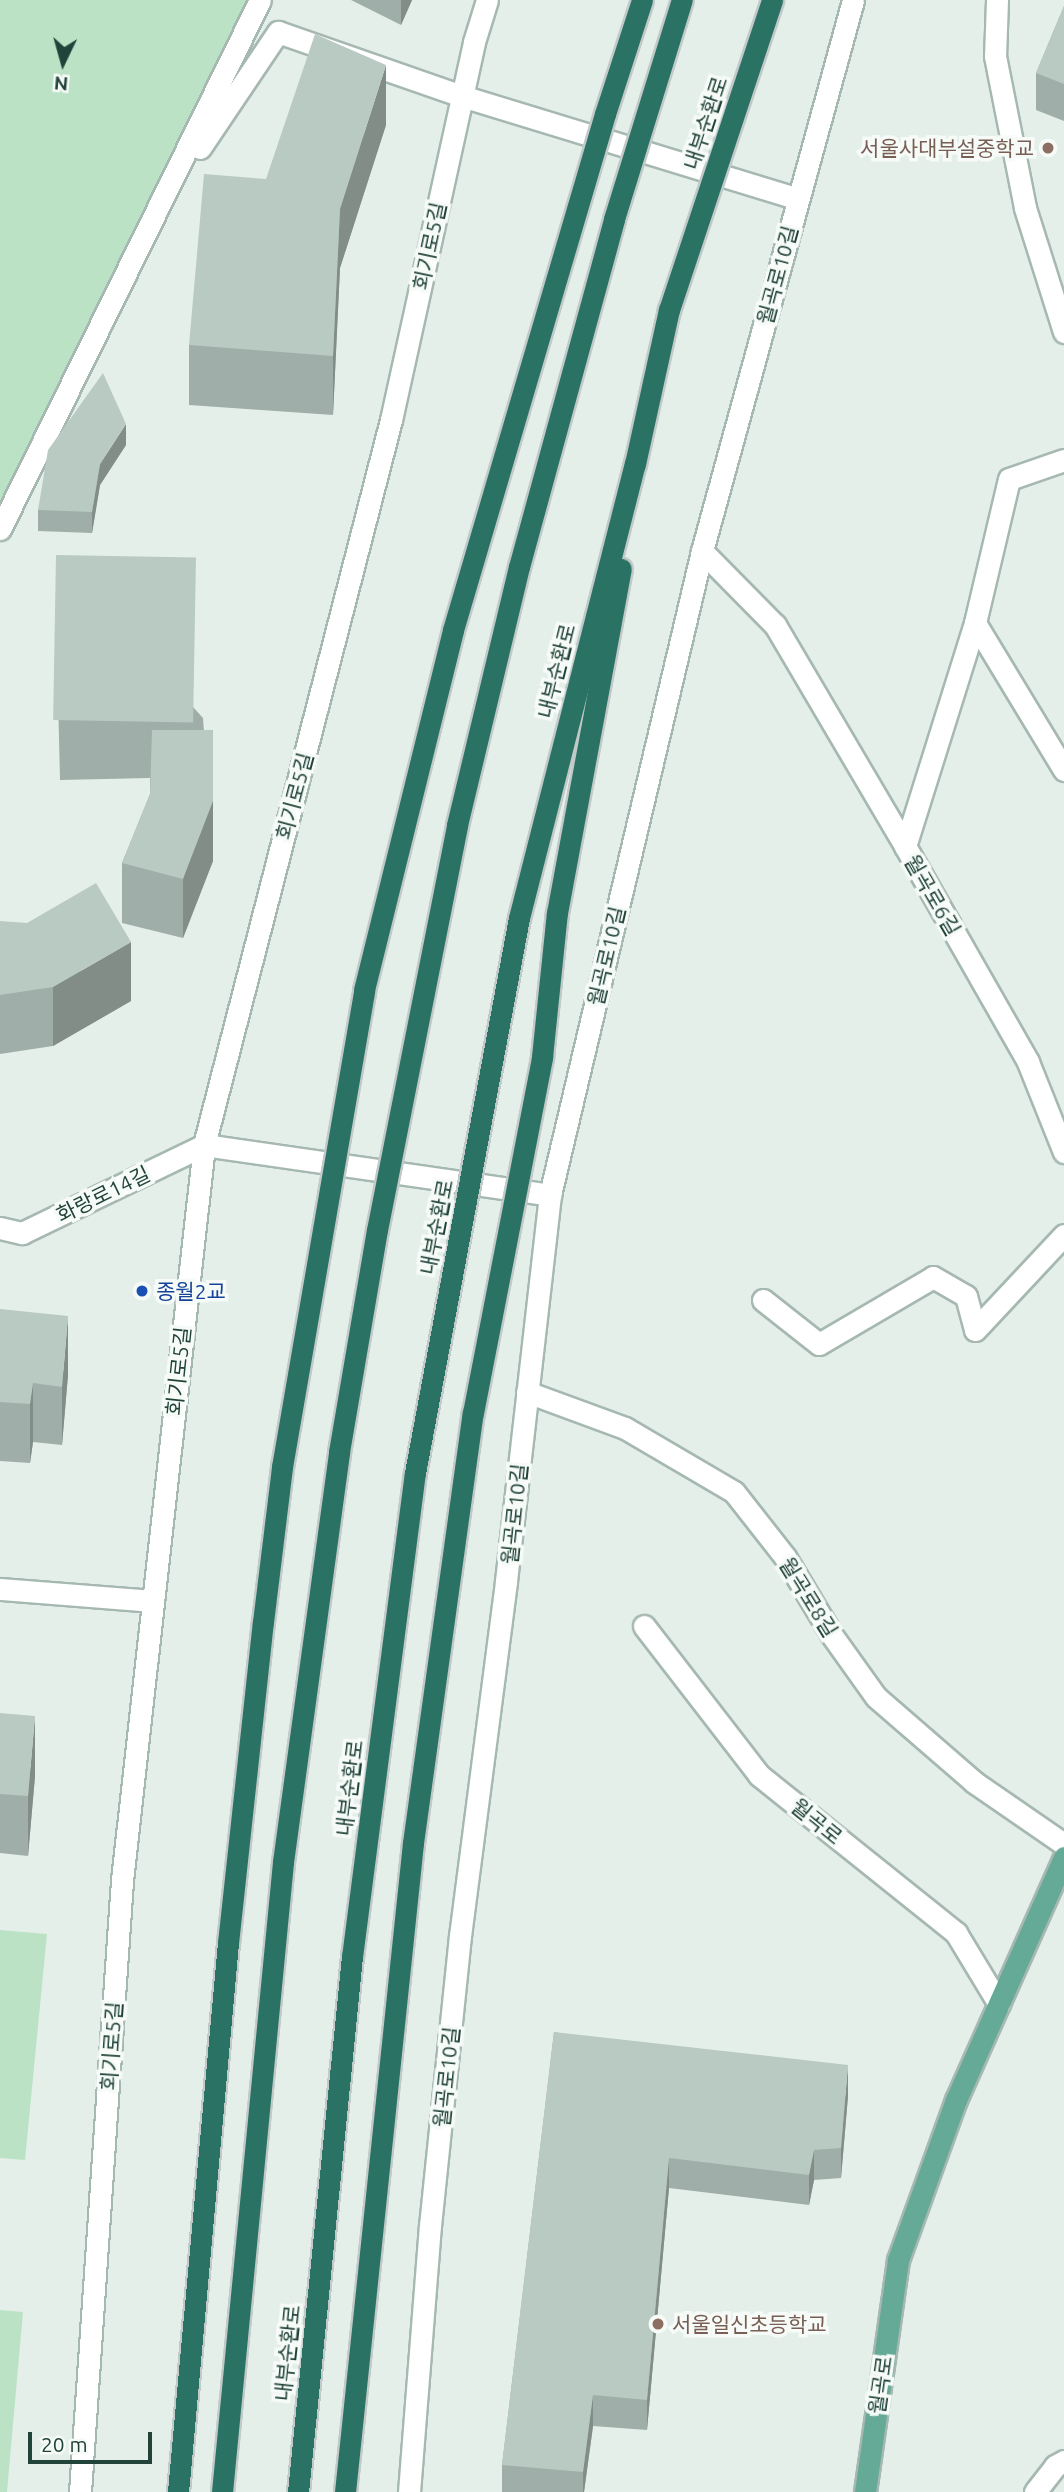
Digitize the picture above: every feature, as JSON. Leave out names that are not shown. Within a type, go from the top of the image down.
[{"type":"highway","points":[[178,2492],[227,1957],[262,1622],[282,1467],[364,990],[453,630],[605,114],[642,0]]},
{"type":"highway","points":[[222,2492],[283,1862],[339,1452],[377,1230],[457,825],[519,567],[614,219],[682,0]]},
{"type":"highway","name":"내부순환로","points":[[298,2492],[352,1956],[415,1473],[519,918],[635,464],[669,310],[772,0]]},
{"type":"highway","points":[[345,2492],[413,1843],[473,1413],[542,1057],[557,913],[669,310]]},
{"type":"main road","name":"월곡로","points":[[865,2492],[898,2260],[956,2100],[1064,1857]]},
{"type":"street","points":[[0,529],[260,0]]},
{"type":"street","name":"회기로5길","points":[[80,2492],[122,1880],[204,1145],[391,420],[462,96],[487,0]]},
{"type":"street","name":"월곡로10길","points":[[409,2492],[430,2225],[457,1963],[550,1195],[702,551],[853,0]]},
{"type":"street","points":[[998,0],[995,57],[1023,195],[1064,332]]},
{"type":"street","points":[[161,206],[278,32],[462,96],[798,199]]},
{"type":"street","name":"월곡로6길","points":[[1064,460],[1009,480],[975,623],[905,846],[1028,1062],[1064,1152]]},
{"type":"street","points":[[702,551],[775,625],[905,846]]},
{"type":"street","points":[[975,623],[1064,770]]},
{"type":"street","points":[[204,1145],[550,1195]]},
{"type":"street","name":"화랑로14길","points":[[0,1228],[22,1233],[204,1145]]},
{"type":"street","points":[[763,1300],[819,1344],[933,1277],[966,1296],[975,1330],[1064,1235]]},
{"type":"street","name":"월곡로8길","points":[[527,1392],[625,1428],[734,1492],[785,1557],[831,1634],[876,1697],[974,1782],[1064,1844]]},
{"type":"street","points":[[0,1589],[153,1601]]},
{"type":"street","name":"월곡로","points":[[644,1626],[759,1775],[957,1933],[999,2004]]},
{"type":"street","points":[[1035,2492],[1055,2466],[1064,2461]]},
{"type":"green space","points":[[0,0],[258,0],[0,531]]},
{"type":"green space","points":[[0,1930],[47,1934],[25,2160],[0,2158]]},
{"type":"green space","points":[[0,2310],[23,2312],[7,2492],[0,2492]]},
{"type":"pier","points":[[690,0],[725,0],[675,167],[580,566],[484,910],[427,1191],[358,1665],[337,1784],[256,2492],[232,2492],[304,1777],[396,1179],[454,904],[537,555]]},
{"type":"building","points":[[1064,6],[1064,84],[1036,73]]},
{"type":"building","points":[[315,34],[386,65],[340,209],[333,356],[189,345],[204,174],[266,179]]},
{"type":"building","points":[[103,373],[126,424],[100,464],[92,512],[38,510],[48,450]]},
{"type":"building","points":[[56,555],[196,557],[193,722],[53,720]]},
{"type":"building","points":[[152,730],[213,730],[213,801],[183,879],[122,863],[150,794]]},
{"type":"building","points":[[96,883],[131,942],[53,987],[0,995],[0,921],[27,923]]},
{"type":"building","points":[[0,1309],[68,1316],[62,1387],[33,1383],[30,1404],[0,1402]]},
{"type":"building","points":[[0,1713],[35,1716],[28,1796],[0,1794]]},
{"type":"building","points":[[554,2032],[848,2065],[841,2148],[814,2150],[809,2175],[669,2158],[647,2400],[593,2395],[583,2472],[502,2465]]},
{"type":"place","name":"서울사대부설중학교","points":[[1048,148]]},
{"type":"place","name":"종월2교","points":[[142,1291]]},
{"type":"place","name":"서울일신초등학교","points":[[658,2324]]}]
